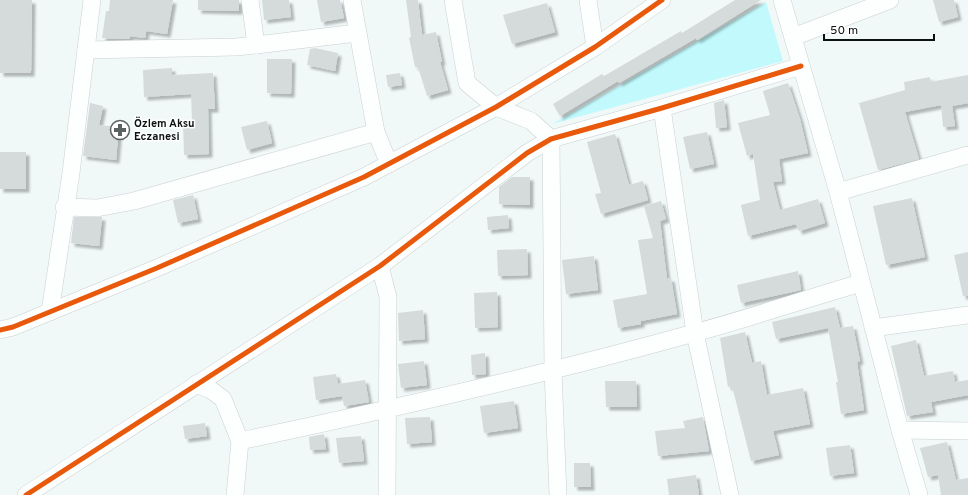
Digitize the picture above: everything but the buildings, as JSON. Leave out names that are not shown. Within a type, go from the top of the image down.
[{"type":"street","points":[[50,312],[64,207],[71,174],[92,0]]},
{"type":"street","points":[[250,0],[256,45]]},
{"type":"street","points":[[352,0],[376,132],[389,164]]},
{"type":"street","points":[[453,0],[467,83],[496,107],[531,121],[551,139],[553,370],[558,495]]},
{"type":"street","points":[[588,0],[596,47]]},
{"type":"street","points":[[0,330],[13,327],[157,268],[357,180],[496,107],[596,47],[662,0]]},
{"type":"street","points":[[782,0],[838,192],[900,430],[919,495]]},
{"type":"street","points":[[793,37],[890,0]]},
{"type":"street","points":[[86,50],[236,47],[357,33]]},
{"type":"street","points":[[26,495],[151,416],[196,384],[380,266],[444,215],[527,153],[551,139],[662,108],[801,66]]},
{"type":"street","points":[[662,108],[695,333],[730,495]]},
{"type":"street","points":[[64,207],[97,208],[134,201],[376,132]]},
{"type":"street","points":[[838,192],[968,155]]},
{"type":"street","points":[[380,266],[388,297],[389,410],[387,495]]},
{"type":"street","points":[[240,441],[389,410],[553,370],[695,333],[861,283]]},
{"type":"street","points":[[873,328],[968,315]]},
{"type":"street","points":[[196,384],[211,390],[223,399],[240,441],[235,495]]},
{"type":"street","points":[[900,430],[968,431]]},
{"type":"shaded area","points":[[766,2],[783,61],[552,124]]},
{"type":"cycle path","points":[[0,330],[13,327],[157,268],[364,177],[496,107],[595,47],[662,0]]},
{"type":"cycle path","points":[[26,495],[380,266],[527,153],[551,139],[662,108],[801,66]]},
{"type":"place","name":"Özlem Aksu Eczanesi","points":[[120,130]]}]
